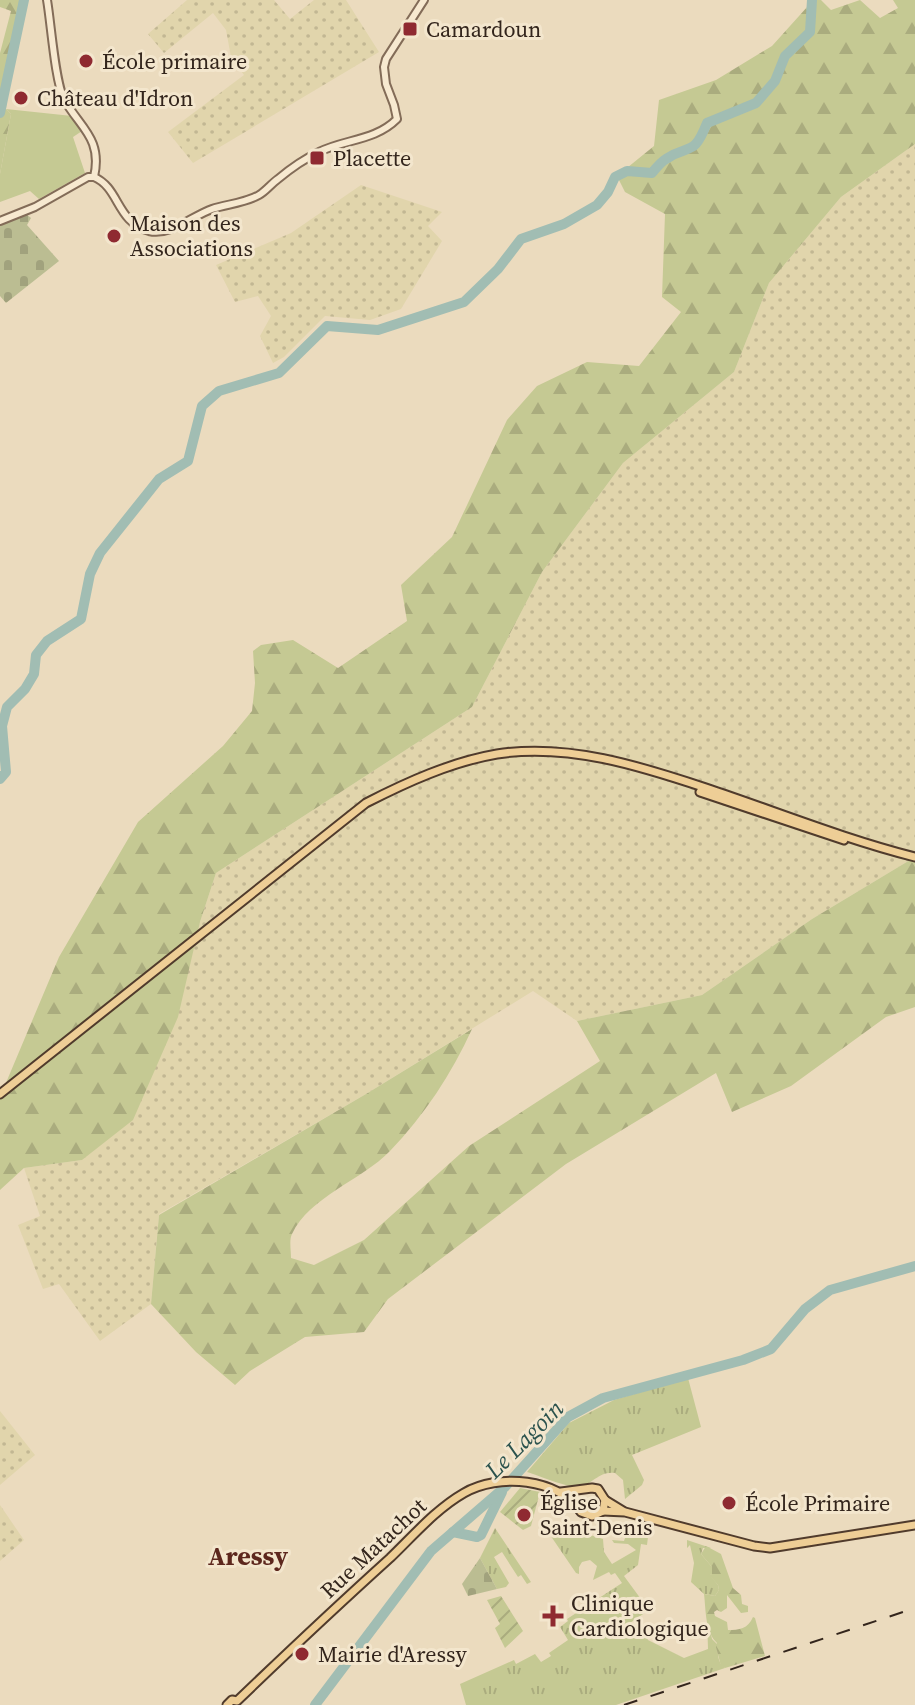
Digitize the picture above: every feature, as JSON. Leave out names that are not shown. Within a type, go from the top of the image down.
[{"type":"main road","points":[[0,1097],[393,789],[459,763],[497,754],[578,754],[662,774],[915,859]]},
{"type":"main road","name":"Rue Matachot","points":[[238,1703],[444,1507],[474,1488],[520,1481],[560,1492],[582,1491]]},
{"type":"main road","points":[[605,1500],[603,1511],[598,1515],[585,1516],[577,1504],[582,1491],[592,1488],[598,1489],[605,1500],[625,1512]]},
{"type":"main road","name":"Rue Matachot","points":[[560,1492],[577,1504]]},
{"type":"main road","points":[[603,1511],[625,1512],[770,1548],[915,1525]]},
{"type":"main road","points":[[227,1705],[230,1701],[238,1703]]},
{"type":"street","points":[[47,0],[62,96],[88,131],[97,166],[94,177]]},
{"type":"street","points":[[0,221],[35,207],[88,177],[94,177],[107,184],[127,218],[144,229],[169,230],[210,210],[255,197],[317,152],[386,130],[397,119],[386,84],[386,59],[424,0]]},
{"type":"shaded area","points":[[187,0],[274,0],[290,19],[314,0],[346,0],[379,52],[193,163],[168,132],[244,75],[231,57],[226,30],[213,13],[164,53],[148,34]]},
{"type":"shaded area","points":[[915,144],[915,857],[812,919],[702,995],[577,1021],[533,991],[366,1094],[159,1214],[151,1304],[100,1341],[59,1284],[43,1289],[18,1225],[40,1216],[24,1168],[82,1160],[200,922],[216,873],[472,707],[542,572],[623,463],[734,372],[769,283],[841,197]]},
{"type":"shaded area","points":[[361,185],[442,212],[428,226],[442,241],[401,309],[370,320],[325,316],[284,357],[273,363],[260,336],[271,316],[258,296],[235,302],[216,265],[291,233]]},
{"type":"shaded area","points":[[0,1411],[35,1455],[0,1485]]},
{"type":"shaded area","points":[[0,1505],[24,1540],[0,1561]]},
{"type":"green space","points":[[0,0],[27,0],[10,68],[6,109],[11,114],[0,174],[0,53],[11,11],[0,7]]},
{"type":"green space","points":[[807,0],[821,0],[831,10],[860,0],[880,18],[898,8],[893,0],[915,0],[915,144],[841,197],[769,283],[734,372],[623,463],[542,572],[472,707],[216,873],[200,922],[178,1017],[133,1120],[82,1160],[24,1168],[0,1190],[0,1097],[59,957],[138,822],[223,746],[252,711],[255,683],[253,651],[261,645],[293,640],[338,668],[407,621],[401,585],[452,537],[507,420],[537,386],[587,362],[639,366],[681,312],[662,297],[665,214],[625,192],[617,176],[654,146],[659,100],[716,80],[772,46],[808,6]]},
{"type":"green space","points":[[6,109],[72,116],[82,131],[73,137],[85,173],[39,199],[30,191],[0,202],[0,174],[11,114]]},
{"type":"green space","points":[[26,214],[31,218],[27,225],[59,261],[6,303],[0,296],[0,226]]},
{"type":"green space","points":[[915,857],[915,1007],[886,1017],[791,1086],[732,1112],[716,1073],[566,1164],[388,1299],[364,1332],[305,1337],[250,1371],[235,1385],[196,1352],[151,1304],[159,1215],[472,1029],[456,1062],[402,1138],[378,1161],[323,1199],[300,1221],[291,1236],[291,1258],[314,1265],[364,1240],[469,1146],[600,1061],[577,1021],[702,995],[812,919]]},
{"type":"green space","points":[[688,1378],[701,1427],[632,1455],[644,1480],[625,1499],[623,1480],[615,1473],[574,1487],[527,1472],[569,1423],[614,1400]]},
{"type":"green space","points":[[520,1488],[540,1492],[531,1526],[523,1530],[500,1512]]},
{"type":"green space","points":[[557,1527],[603,1539],[604,1552],[612,1564],[636,1550],[628,1544],[614,1543],[612,1540],[624,1541],[625,1538],[612,1533],[635,1533],[635,1529],[649,1529],[647,1545],[641,1544],[638,1565],[624,1576],[649,1610],[624,1627],[631,1637],[643,1631],[648,1640],[684,1658],[708,1649],[707,1617],[719,1660],[725,1668],[616,1705],[466,1705],[460,1684],[514,1660],[516,1664],[535,1654],[541,1662],[551,1656],[549,1653],[568,1640],[560,1627],[567,1619],[622,1583],[615,1573],[611,1575],[609,1572],[593,1580],[597,1566],[590,1560],[582,1562],[579,1574],[576,1573],[546,1529]]},
{"type":"green space","points":[[495,1528],[531,1582],[527,1584],[521,1575],[518,1577],[502,1552],[494,1557],[509,1583],[497,1589],[480,1558]]},
{"type":"green space","points":[[687,1540],[711,1548],[703,1548],[701,1554],[712,1567],[710,1575],[718,1585],[715,1596],[704,1594],[691,1582],[694,1563]]},
{"type":"green space","points":[[706,1546],[721,1554],[733,1588],[741,1595],[742,1604],[748,1606],[748,1612],[741,1613],[727,1595],[727,1608],[714,1612],[715,1616],[727,1622],[728,1630],[743,1628],[755,1618],[765,1656],[725,1668],[721,1666],[717,1643],[710,1633],[706,1614],[704,1594],[715,1596],[719,1590],[709,1575],[712,1574],[712,1567],[701,1554]]},
{"type":"green space","points":[[480,1558],[497,1589],[468,1596],[462,1584]]},
{"type":"green space","points":[[501,1596],[523,1631],[505,1648],[495,1628],[500,1624],[487,1600]]},
{"type":"waterway","points":[[0,113],[24,0]]},
{"type":"waterway","points":[[0,779],[6,772],[2,726],[7,707],[25,689],[34,674],[36,655],[47,641],[81,619],[90,574],[100,553],[159,479],[188,461],[202,406],[219,391],[279,373],[327,326],[378,330],[464,302],[498,269],[521,239],[564,224],[597,205],[615,177],[627,171],[652,173],[666,159],[694,146],[707,123],[756,103],[775,81],[785,56],[810,32],[812,0]]},
{"type":"waterway","name":"Le Lagoin","points":[[315,1705],[431,1551],[505,1487],[568,1417],[603,1398],[743,1360],[771,1349],[805,1309],[830,1290],[915,1266]]},
{"type":"waterway","points":[[453,1532],[477,1537],[481,1535],[502,1492]]},
{"type":"railway","points":[[624,1705],[915,1608]]},
{"type":"place","name":"Camardoun","points":[[410,29]]},
{"type":"place","name":"École primaire","points":[[86,61]]},
{"type":"place","name":"Château d'Idron","points":[[21,98]]},
{"type":"place","name":"Placette","points":[[317,158]]},
{"type":"place","name":"Maison des Associations","points":[[114,236]]},
{"type":"place","name":"École Primaire","points":[[729,1503]]},
{"type":"place","name":"Église Saint-Denis","points":[[524,1515]]},
{"type":"place","name":"Clinique Cardiologique","points":[[553,1616]]},
{"type":"place","name":"Mairie d'Aressy","points":[[302,1654]]},
{"type":"district","name":"Aressy","points":[[248,1556]]}]
